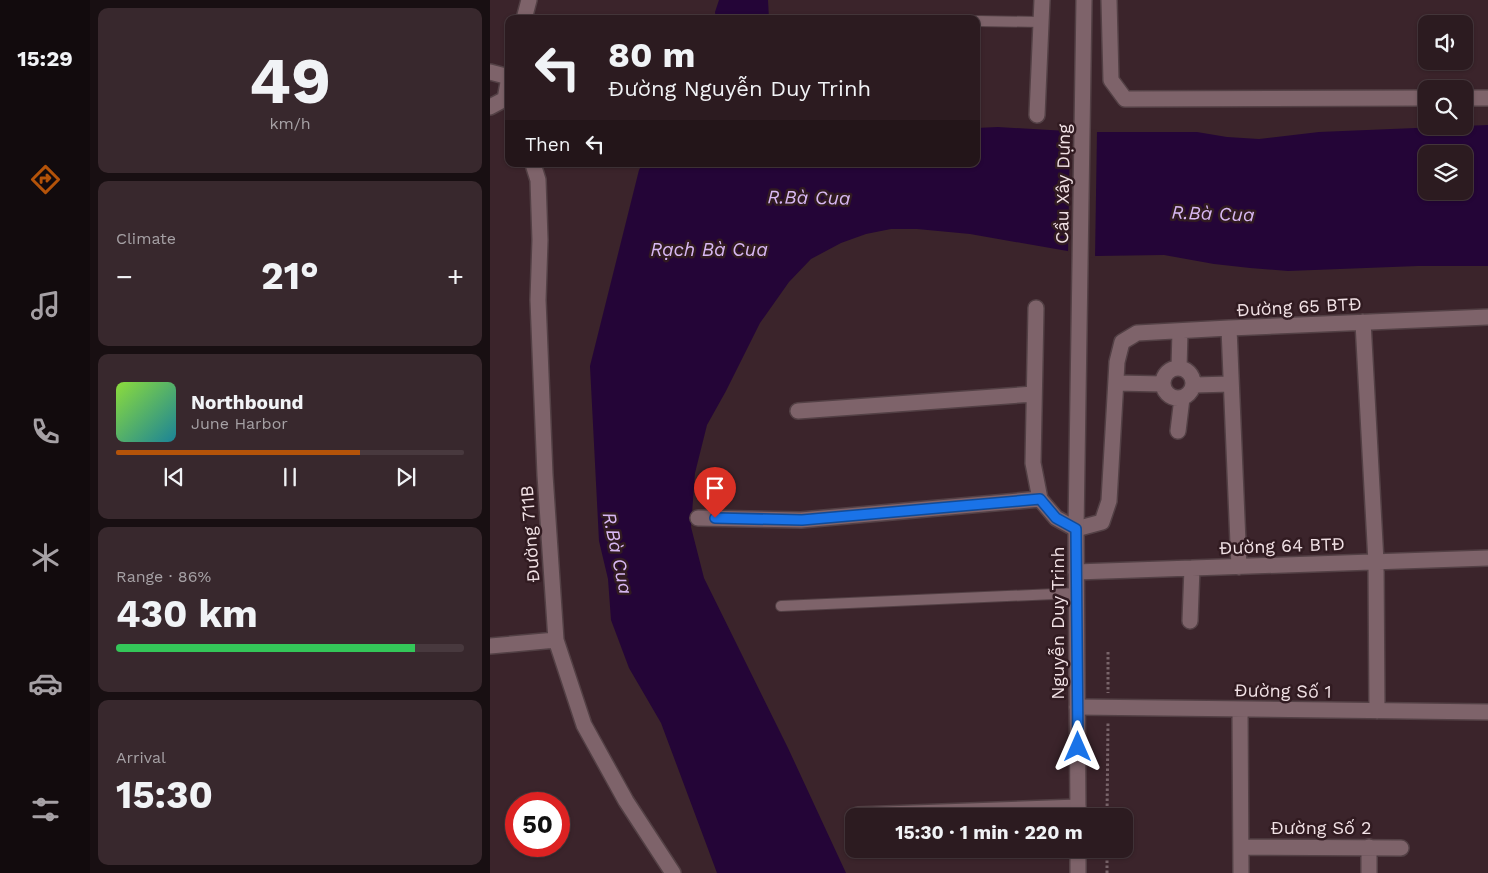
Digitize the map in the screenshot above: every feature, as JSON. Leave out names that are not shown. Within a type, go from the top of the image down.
[{"type":"street","points":[[525,15],[529,0]]},
{"type":"street","points":[[1037,115],[1042,0]]},
{"type":"street","name":"Cầu Xây Dựng","points":[[1080,279],[1084,0]]},
{"type":"street","points":[[1109,0],[1111,80],[1125,99],[1418,98]]},
{"type":"street","points":[[490,72],[505,75]]},
{"type":"street","points":[[1473,98],[1488,98]]},
{"type":"street","points":[[490,107],[505,103]]},
{"type":"street","name":"Đường 711B","points":[[534,167],[538,180],[540,240],[538,300],[544,475],[556,640],[584,724],[626,801],[673,873]]},
{"type":"street","name":"Nguyễn Duy Trinh","points":[[1078,808],[1076,529],[1080,279]]},
{"type":"street","points":[[1036,308],[1033,463],[1040,499],[1056,518],[1076,529],[1102,522],[1109,501],[1117,362],[1122,342],[1137,333],[1229,328]]},
{"type":"street","name":"Đường 65 BTĐ","points":[[1239,566],[1229,328],[1488,317]]},
{"type":"street","points":[[1363,322],[1376,562],[1377,711]]},
{"type":"street","points":[[1179,368],[1180,331]]},
{"type":"street","points":[[1179,368],[1187,370],[1192,376],[1194,385],[1190,393],[1182,398],[1173,398],[1166,392],[1163,384],[1165,375],[1171,369],[1179,368]]},
{"type":"street","points":[[1116,383],[1163,384]]},
{"type":"street","points":[[1194,385],[1231,384]]},
{"type":"street","points":[[798,411],[1034,394]]},
{"type":"street","points":[[1178,432],[1182,398]]},
{"type":"street","points":[[698,518],[802,520],[1040,499]]},
{"type":"street","name":"Đường 64 BTĐ","points":[[1076,572],[1488,558]]},
{"type":"street","points":[[1190,621],[1192,568]]},
{"type":"street","points":[[490,646],[556,640]]},
{"type":"street","name":"Đường Số 1","points":[[1077,707],[1488,712]]},
{"type":"street","points":[[1240,709],[1242,873]]},
{"type":"street","name":"Đường Số 2","points":[[1242,847],[1400,848]]},
{"type":"street","points":[[1369,847],[1369,873]]},
{"type":"street","points":[[1078,858],[1078,873]]},
{"type":"lane","points":[[980,21],[1041,22]]},
{"type":"lane","points":[[781,606],[1077,593]]},
{"type":"path","points":[[1108,652],[1108,808]]},
{"type":"path","points":[[1107,858],[1107,873]]},
{"type":"water","points":[[719,0],[768,0],[769,15],[715,15]]},
{"type":"water","name":"Rạch Bà Cua","points":[[1488,125],[1488,266],[1418,266],[1288,271],[1214,264],[1164,255],[1096,256],[970,234],[917,229],[891,229],[866,234],[841,243],[811,259],[789,282],[760,323],[707,425],[695,473],[691,527],[704,578],[788,748],[846,873],[717,873],[661,723],[629,668],[611,620],[608,579],[599,541],[590,366],[640,167],[980,167],[980,128],[998,127],[1084,132],[1197,132],[1227,137],[1259,139],[1319,132],[1418,128],[1418,135],[1473,135],[1473,126]]},
{"type":"pier","points":[[1070,129],[1097,130],[1095,258],[1068,254]]},
{"type":"route","points":[[715,518],[802,520],[1040,499],[1056,518],[1076,529],[1078,747]]},
{"type":"water label","name":"R.Bà Cua","points":[[809,197]]},
{"type":"water label","name":"R.Bà Cua","points":[[1213,213]]},
{"type":"water label","name":"R.Bà Cua","points":[[618,553]]}]
